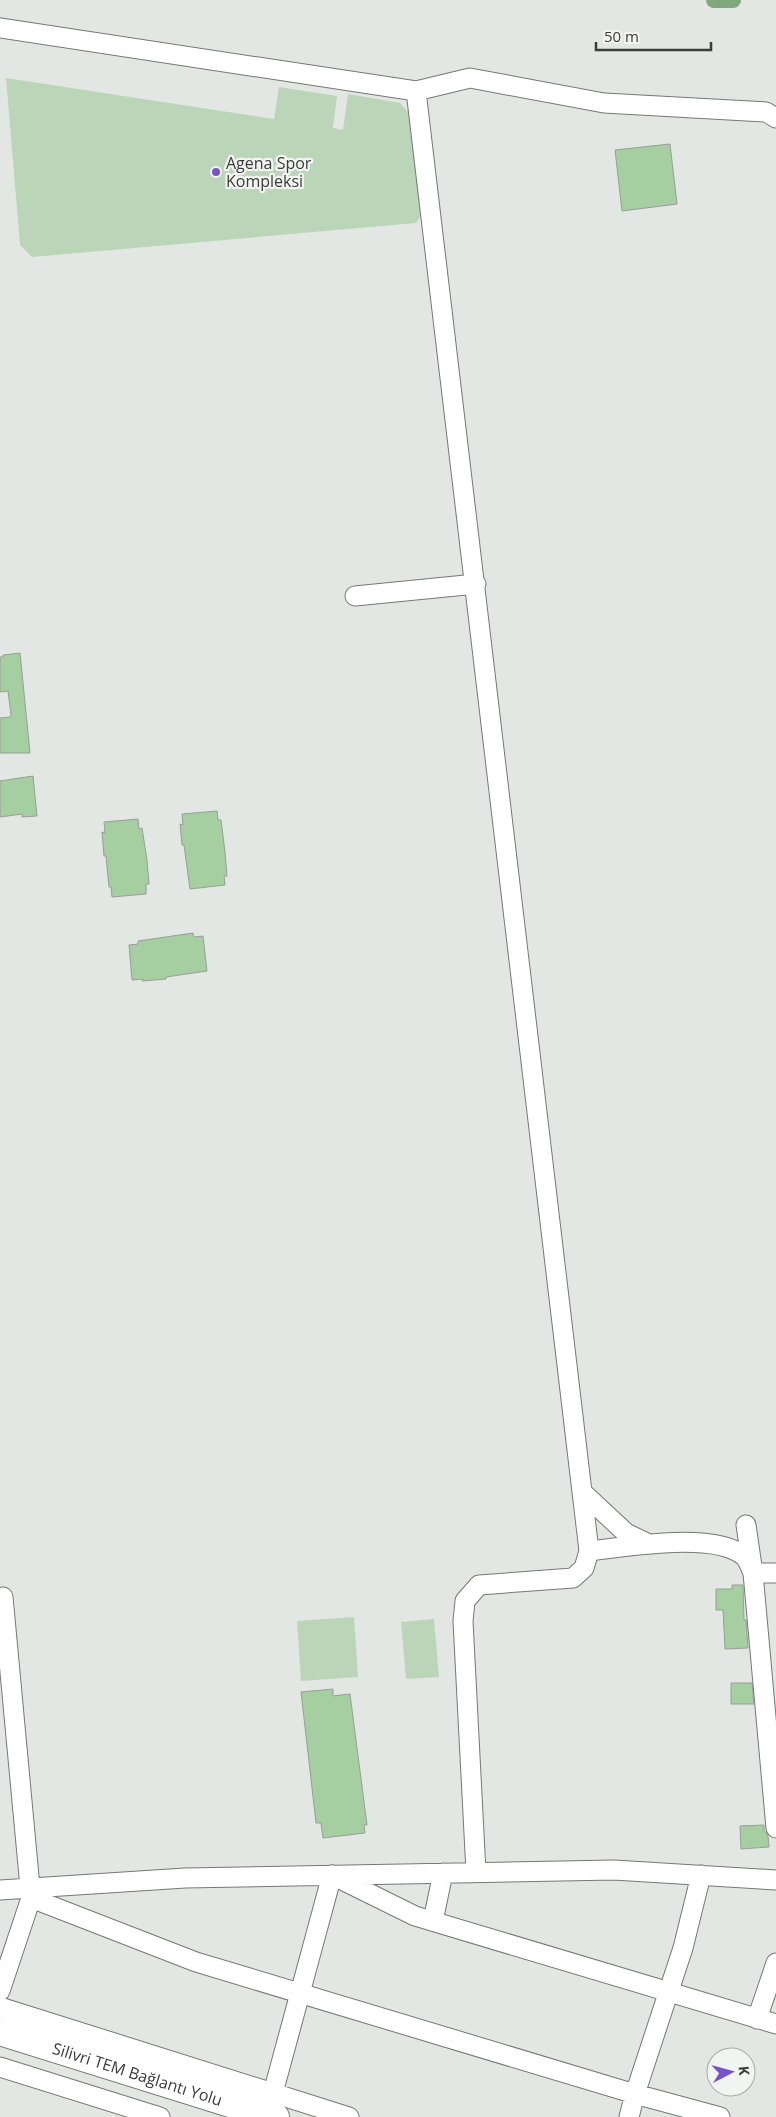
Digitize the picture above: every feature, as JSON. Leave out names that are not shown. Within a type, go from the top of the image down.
[{"type":"highway","name":"Silivri TEM Bağlantı Yolu","points":[[0,2031],[274,2105]]},
{"type":"street","points":[[0,28],[416,91],[470,78],[604,103],[766,112],[776,118]]},
{"type":"street","points":[[416,91],[476,584],[589,1551],[584,1568],[573,1578],[479,1585],[465,1601],[463,1621],[476,1872]]},
{"type":"street","points":[[355,596],[476,584]]},
{"type":"street","points":[[582,1492],[626,1533],[650,1545]]},
{"type":"street","points":[[746,1525],[753,1573],[776,1828]]},
{"type":"street","points":[[589,1551],[671,1542],[716,1544],[736,1551],[746,1557],[753,1573]]},
{"type":"street","points":[[753,1573],[776,1573]]},
{"type":"street","points":[[0,1991],[31,1892],[2,1597]]},
{"type":"street","points":[[0,1890],[31,1892],[185,1878],[614,1870],[776,1880]]},
{"type":"street","points":[[433,1921],[443,1873]]},
{"type":"street","points":[[332,1875],[416,1916],[776,2024]]},
{"type":"street","points":[[274,2105],[300,1993],[332,1875]]},
{"type":"street","points":[[629,2117],[683,1948],[701,1875]]},
{"type":"street","points":[[31,1892],[196,1962],[635,2094],[720,2117]]},
{"type":"street","points":[[757,2019],[776,1963]]},
{"type":"street","points":[[0,2007],[274,2105],[349,2117]]},
{"type":"street","points":[[0,2067],[160,2117]]},
{"type":"green space","name":"Agena Spor Kompleksi","points":[[6,78],[274,119],[279,87],[337,96],[333,128],[343,130],[348,94],[400,103],[412,116],[422,214],[416,223],[32,257],[20,245]]},
{"type":"green space","points":[[354,1617],[358,1677],[301,1681],[297,1621]]},
{"type":"green space","points":[[434,1619],[439,1677],[406,1679],[401,1622]]},
{"type":"building","points":[[670,144],[677,204],[622,211],[615,150]]},
{"type":"building","points":[[20,653],[30,753],[0,753],[0,718],[10,717],[11,715],[8,691],[0,692],[0,657]]},
{"type":"building","points":[[33,776],[37,816],[22,817],[22,814],[0,817],[0,781]]},
{"type":"building","points":[[217,811],[218,820],[221,820],[225,852],[227,876],[224,876],[225,885],[190,889],[184,845],[182,845],[180,824],[183,825],[182,814]]},
{"type":"building","points":[[138,819],[139,829],[142,828],[147,860],[149,884],[146,884],[146,894],[112,897],[111,887],[109,887],[106,856],[104,856],[102,832],[105,833],[104,822]]},
{"type":"building","points":[[193,933],[194,937],[203,936],[207,971],[166,977],[166,979],[132,980],[129,945],[138,944],[138,941]]},
{"type":"building","points":[[732,1585],[743,1585],[744,1620],[746,1620],[748,1648],[725,1649],[723,1610],[716,1610],[716,1589],[732,1589]]},
{"type":"building","points":[[731,1683],[752,1683],[754,1704],[731,1704]]},
{"type":"building","points":[[333,1689],[333,1696],[350,1694],[367,1825],[364,1825],[365,1833],[323,1838],[321,1823],[316,1823],[301,1692]]},
{"type":"building","points":[[764,1825],[769,1847],[741,1849],[740,1826]]},
{"type":"waterway","points":[[714,0],[733,0]]},
{"type":"place","name":"Agena Spor Kompleksi","points":[[216,172]]}]
